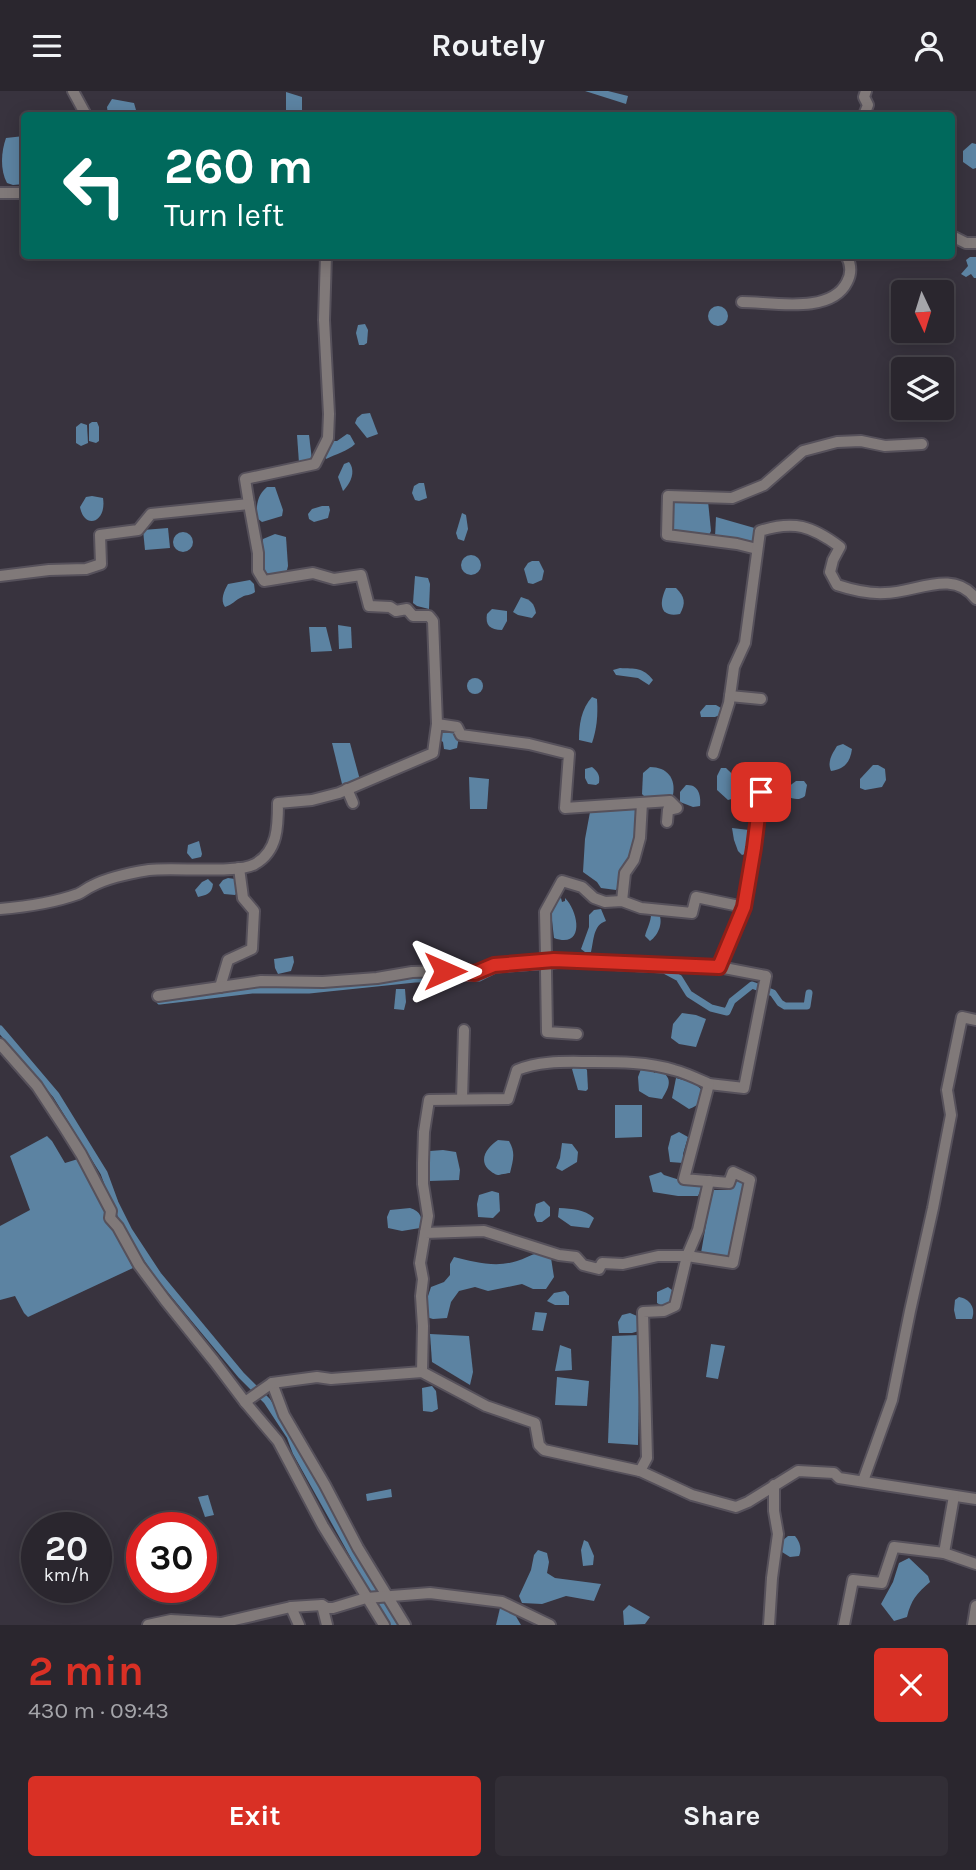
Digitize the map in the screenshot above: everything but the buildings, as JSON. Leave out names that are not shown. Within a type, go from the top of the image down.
[{"type":"street","points":[[73,91],[84,112]]},
{"type":"street","points":[[865,112],[868,105],[864,97],[866,91]]},
{"type":"street","points":[[0,193],[21,193]]},
{"type":"street","points":[[955,238],[966,243],[976,243]]},
{"type":"street","points":[[0,909],[21,907],[80,893],[92,885],[150,870],[239,868],[254,865],[272,849],[278,827],[278,803],[312,800],[347,789],[433,753],[437,724],[433,621],[429,616],[413,616],[407,609],[396,611],[390,607],[369,606],[361,575],[334,579],[313,573],[264,581],[257,571],[258,553],[245,479],[315,464],[328,438],[324,331],[326,259]]},
{"type":"street","points":[[742,302],[783,305],[821,301],[845,286],[850,275],[848,259]]},
{"type":"street","points":[[757,549],[667,535],[668,496],[732,498],[764,485],[803,451],[837,442],[861,441],[885,446],[922,444]]},
{"type":"street","points":[[0,576],[86,569],[101,564],[100,535],[138,530],[152,514],[249,503]]},
{"type":"street","points":[[713,754],[730,696],[734,667],[745,643],[760,531],[787,525],[807,527],[824,535],[840,547],[832,560],[830,572],[837,585],[851,590],[888,594],[917,587],[958,583],[976,599]]},
{"type":"street","points":[[730,696],[761,699]]},
{"type":"street","points":[[437,724],[457,727],[461,735],[529,744],[569,754],[565,809],[670,801],[677,808],[668,810],[667,821]]},
{"type":"street","points":[[347,789],[353,803]]},
{"type":"street","points":[[719,967],[744,907],[761,792]]},
{"type":"street","points":[[622,901],[625,873],[634,860],[640,838],[642,803]]},
{"type":"street","points":[[220,987],[228,960],[252,949],[254,911],[243,898],[239,868]]},
{"type":"street","points":[[578,1034],[547,1032],[545,912],[562,881],[582,887],[594,898],[605,902],[622,901],[641,908],[692,913],[696,897],[744,907]]},
{"type":"street","points":[[158,996],[261,981],[323,982],[412,972],[475,973],[494,965],[554,960],[719,967],[766,976],[744,1087],[709,1084],[673,1069],[622,1062],[569,1061],[530,1065],[517,1070],[508,1099],[429,1100],[423,1163],[428,1216],[420,1263],[423,1279],[422,1372]]},
{"type":"street","points":[[863,1481],[892,1400],[933,1208],[951,1115],[947,1090],[962,1017],[976,1020]]},
{"type":"street","points":[[462,1100],[464,1030]]},
{"type":"street","points":[[0,1044],[37,1086],[81,1154],[111,1211],[110,1218],[139,1265],[278,1441],[323,1526],[384,1625]]},
{"type":"street","points":[[425,1233],[484,1231],[559,1255],[576,1257],[583,1265],[599,1269],[602,1263],[623,1264],[658,1256],[687,1256],[733,1263],[750,1180],[733,1173],[729,1183],[684,1179],[709,1084]]},
{"type":"street","points":[[640,1471],[647,1458],[643,1312],[664,1311],[675,1306],[687,1256],[698,1230],[709,1181]]},
{"type":"street","points":[[248,1400],[272,1384],[317,1377],[331,1379],[422,1372],[486,1406],[535,1423],[539,1445],[544,1450],[640,1471],[692,1495],[736,1507],[798,1471],[834,1473],[839,1478],[976,1499]]},
{"type":"street","points":[[272,1384],[284,1415],[358,1548],[405,1625]]},
{"type":"street","points":[[769,1625],[778,1534],[774,1511],[774,1485]]},
{"type":"street","points":[[944,1553],[954,1496]]},
{"type":"street","points":[[844,1625],[853,1580],[882,1583],[894,1547],[944,1553],[976,1564]]},
{"type":"street","points":[[148,1625],[171,1620],[221,1623],[292,1607],[322,1605],[333,1608],[366,1598],[430,1593],[502,1602],[550,1625]]},
{"type":"street","points":[[322,1605],[327,1625]]},
{"type":"street","points":[[973,1625],[976,1606]]},
{"type":"street","points":[[292,1607],[299,1625]]},
{"type":"water","points":[[585,91],[608,91],[628,96],[626,104]]},
{"type":"water","points":[[286,92],[302,97],[302,112],[286,112]]},
{"type":"water","points":[[112,99],[134,103],[136,110],[108,112],[107,107]]},
{"type":"water","points":[[21,136],[21,184],[7,183],[3,172],[6,138]]},
{"type":"water","points":[[972,143],[976,144],[976,168],[973,169],[963,162],[963,151]]},
{"type":"water","points":[[976,257],[976,278],[971,274],[966,277],[961,274],[968,266],[966,260]]},
{"type":"water","points":[[718,306],[725,309],[728,316],[725,323],[718,326],[711,323],[708,316],[711,309]]},
{"type":"water","points":[[365,324],[368,330],[367,343],[359,345],[356,333],[358,325]]},
{"type":"water","points":[[370,413],[378,434],[367,438],[355,423],[362,414]]},
{"type":"water","points":[[97,422],[99,427],[99,441],[96,443],[89,441],[89,424]]},
{"type":"water","points":[[81,423],[87,425],[88,443],[81,446],[76,443],[76,427]]},
{"type":"water","points":[[347,434],[355,444],[326,459],[332,441],[337,441]]},
{"type":"water","points":[[297,435],[309,435],[312,460],[299,463]]},
{"type":"water","points":[[349,462],[352,477],[343,491],[338,477],[344,464]]},
{"type":"water","points":[[424,483],[427,498],[419,501],[415,500],[412,493],[414,486]]},
{"type":"water","points":[[267,487],[275,487],[283,510],[282,516],[262,522],[257,518],[257,505],[259,497]]},
{"type":"water","points":[[86,497],[103,498],[102,513],[95,521],[86,519],[80,507]]},
{"type":"water","points":[[673,501],[708,501],[711,531],[709,535],[672,533]]},
{"type":"water","points":[[329,506],[328,518],[314,522],[309,519],[308,514],[312,509]]},
{"type":"water","points":[[462,513],[466,515],[468,529],[464,541],[458,539],[456,533]]},
{"type":"water","points":[[716,517],[758,529],[756,544],[715,537]]},
{"type":"water","points":[[168,528],[170,548],[145,550],[143,530]]},
{"type":"water","points":[[183,532],[190,535],[193,542],[190,549],[183,552],[176,549],[173,542],[176,535]]},
{"type":"water","points":[[275,534],[286,537],[288,566],[286,574],[267,577],[262,564],[262,544],[263,539]]},
{"type":"water","points":[[467,555],[475,555],[481,565],[475,575],[467,575],[461,569],[461,561]]},
{"type":"water","points":[[532,561],[539,561],[544,571],[542,580],[533,584],[528,583],[524,569]]},
{"type":"water","points":[[415,576],[428,578],[429,609],[413,603]]},
{"type":"water","points":[[250,580],[254,584],[255,592],[225,607],[223,598],[228,584]]},
{"type":"water","points":[[666,588],[676,588],[681,594],[684,603],[680,614],[668,614],[662,608]]},
{"type":"water","points":[[521,597],[533,604],[536,613],[532,618],[513,612]]},
{"type":"water","points":[[492,609],[507,611],[507,621],[502,630],[491,628],[488,624],[487,614]]},
{"type":"water","points":[[338,625],[351,627],[352,648],[339,649]]},
{"type":"water","points":[[309,627],[326,627],[332,651],[311,652]]},
{"type":"water","points":[[620,668],[642,671],[653,680],[649,685],[638,678],[616,675],[613,670]]},
{"type":"water","points":[[472,678],[478,678],[483,686],[481,692],[472,694],[467,689],[467,683]]},
{"type":"water","points":[[592,697],[597,699],[597,711],[592,743],[579,740],[579,729],[585,707]]},
{"type":"water","points":[[706,705],[716,705],[721,708],[722,714],[701,717],[700,712]]},
{"type":"water","points":[[450,730],[459,737],[457,748],[450,750],[444,749],[443,742],[439,739],[441,733]]},
{"type":"water","points":[[332,743],[350,743],[360,780],[343,788]]},
{"type":"water","points":[[843,744],[852,749],[850,758],[843,767],[831,771],[832,755],[837,746]]},
{"type":"water","points":[[873,765],[885,769],[886,780],[882,787],[865,790],[860,788],[860,779]]},
{"type":"water","points":[[592,767],[599,776],[599,783],[596,785],[588,784],[585,778],[585,769]]},
{"type":"water","points":[[650,767],[666,771],[672,779],[673,795],[646,798],[642,794],[643,773]]},
{"type":"water","points":[[721,768],[726,768],[735,779],[735,798],[728,800],[717,790],[717,776]]},
{"type":"water","points":[[469,777],[489,779],[487,809],[470,809]]},
{"type":"water","points":[[796,781],[804,781],[807,785],[805,796],[794,799],[787,796],[788,787]]},
{"type":"water","points":[[686,785],[696,789],[700,806],[693,807],[680,802],[680,792]]},
{"type":"water","points":[[636,809],[633,851],[616,890],[601,888],[583,872],[590,812]]},
{"type":"water","points":[[732,828],[749,830],[751,833],[745,854],[742,855],[738,851]]},
{"type":"water","points":[[199,841],[201,857],[192,859],[187,853],[188,845]]},
{"type":"water","points":[[228,878],[235,879],[239,891],[235,895],[224,894],[219,885]]},
{"type":"water","points":[[208,879],[213,884],[210,892],[198,897],[195,890]]},
{"type":"water","points":[[561,898],[562,902],[565,898],[570,904],[576,920],[575,934],[564,940],[554,938],[551,912],[553,902]]},
{"type":"water","points":[[601,909],[606,921],[596,929],[591,952],[585,952],[581,949],[589,927],[589,915],[594,910]]},
{"type":"water","points":[[658,912],[661,919],[660,928],[650,941],[645,936],[651,914]]},
{"type":"water","points":[[293,956],[291,971],[278,974],[274,959]]},
{"type":"water","points":[[396,989],[405,989],[404,1010],[394,1009]]},
{"type":"water","points":[[682,1013],[706,1019],[696,1047],[679,1044],[671,1038],[673,1024]]},
{"type":"water","points":[[583,1065],[587,1070],[586,1091],[578,1090],[572,1069]]},
{"type":"water","points":[[651,1068],[655,1073],[657,1069],[662,1072],[668,1079],[662,1099],[649,1097],[639,1091],[638,1077],[641,1069]]},
{"type":"water","points":[[676,1078],[694,1083],[702,1090],[701,1099],[696,1106],[689,1109],[672,1098]]},
{"type":"water","points":[[615,1105],[642,1105],[642,1137],[615,1138]]},
{"type":"water","points":[[679,1132],[688,1137],[683,1163],[670,1162],[668,1148],[671,1136]]},
{"type":"water","points":[[47,1136],[65,1163],[78,1159],[133,1268],[28,1317],[15,1296],[0,1300],[0,1226],[30,1210],[10,1156]]},
{"type":"water","points":[[498,1140],[509,1141],[513,1149],[510,1173],[497,1175],[485,1165],[486,1153]]},
{"type":"water","points":[[562,1143],[572,1144],[578,1152],[577,1162],[562,1171],[556,1168]]},
{"type":"water","points":[[430,1151],[456,1152],[459,1180],[429,1181],[427,1168]]},
{"type":"water","points":[[661,1172],[702,1187],[698,1196],[653,1192],[649,1176]]},
{"type":"water","points":[[735,1178],[745,1182],[729,1257],[701,1253],[712,1190],[730,1190]]},
{"type":"water","points":[[492,1191],[499,1193],[500,1211],[493,1218],[478,1217],[479,1195]]},
{"type":"water","points":[[544,1201],[550,1207],[550,1216],[537,1222],[534,1215],[536,1204]]},
{"type":"water","points":[[410,1208],[420,1215],[420,1228],[402,1231],[388,1228],[387,1217],[390,1210]]},
{"type":"water","points":[[559,1208],[582,1211],[594,1218],[589,1228],[571,1226],[558,1217]]},
{"type":"water","points":[[538,1253],[551,1258],[554,1277],[546,1289],[533,1289],[522,1284],[488,1291],[475,1287],[459,1291],[451,1302],[447,1318],[426,1317],[431,1287],[444,1282],[450,1275],[450,1264],[454,1257],[501,1264]]},
{"type":"water","points":[[668,1287],[672,1290],[671,1304],[664,1307],[657,1303],[657,1292]]},
{"type":"water","points":[[565,1291],[569,1296],[569,1305],[555,1305],[547,1301],[554,1293]]},
{"type":"water","points":[[959,1297],[971,1305],[972,1319],[956,1319],[955,1300]]},
{"type":"water","points":[[535,1312],[547,1313],[543,1331],[532,1330]]},
{"type":"water","points":[[630,1313],[637,1316],[639,1331],[619,1333],[618,1322],[622,1315]]},
{"type":"water","points":[[430,1334],[469,1336],[473,1372],[470,1385],[432,1362]]},
{"type":"water","points":[[640,1335],[638,1445],[608,1443],[612,1336]]},
{"type":"water","points":[[711,1344],[725,1346],[718,1379],[706,1377]]},
{"type":"water","points":[[560,1345],[571,1349],[572,1370],[555,1371]]},
{"type":"water","points":[[557,1377],[589,1381],[587,1406],[555,1405]]},
{"type":"water","points":[[432,1386],[436,1391],[438,1409],[432,1412],[423,1411],[422,1388]]},
{"type":"water","points":[[391,1489],[392,1497],[367,1501],[366,1494]]},
{"type":"water","points":[[208,1495],[213,1512],[203,1512],[198,1497]]},
{"type":"water","points":[[788,1536],[795,1536],[798,1541],[799,1556],[790,1557],[782,1552],[782,1541]]},
{"type":"water","points":[[584,1540],[588,1542],[594,1556],[593,1565],[583,1566],[581,1550]]},
{"type":"water","points":[[538,1550],[547,1553],[547,1573],[555,1578],[601,1584],[594,1601],[566,1596],[542,1604],[522,1603],[519,1596]]},
{"type":"water","points":[[909,1558],[928,1576],[930,1582],[915,1597],[907,1617],[894,1621],[881,1604],[893,1582],[899,1563]]},
{"type":"water","points":[[629,1605],[650,1617],[645,1624],[624,1625],[623,1611]]},
{"type":"water","points":[[500,1608],[514,1613],[521,1625],[496,1625]]},
{"type":"waterway","points":[[160,1001],[252,990],[309,990],[415,979],[479,978],[495,970],[565,965],[664,970],[679,978],[689,994],[711,1008],[727,1012],[732,1001],[752,985],[773,993],[785,1006],[807,1006],[809,993]]},
{"type":"waterway","points":[[0,1029],[56,1095],[104,1173],[129,1231],[158,1275],[241,1375],[267,1401],[290,1436],[296,1452],[375,1594]]},
{"type":"waterway","points":[[379,1600],[395,1625]]},
{"type":"route","points":[[445,971],[475,973],[494,965],[554,960],[719,967],[744,907],[761,792]]}]
